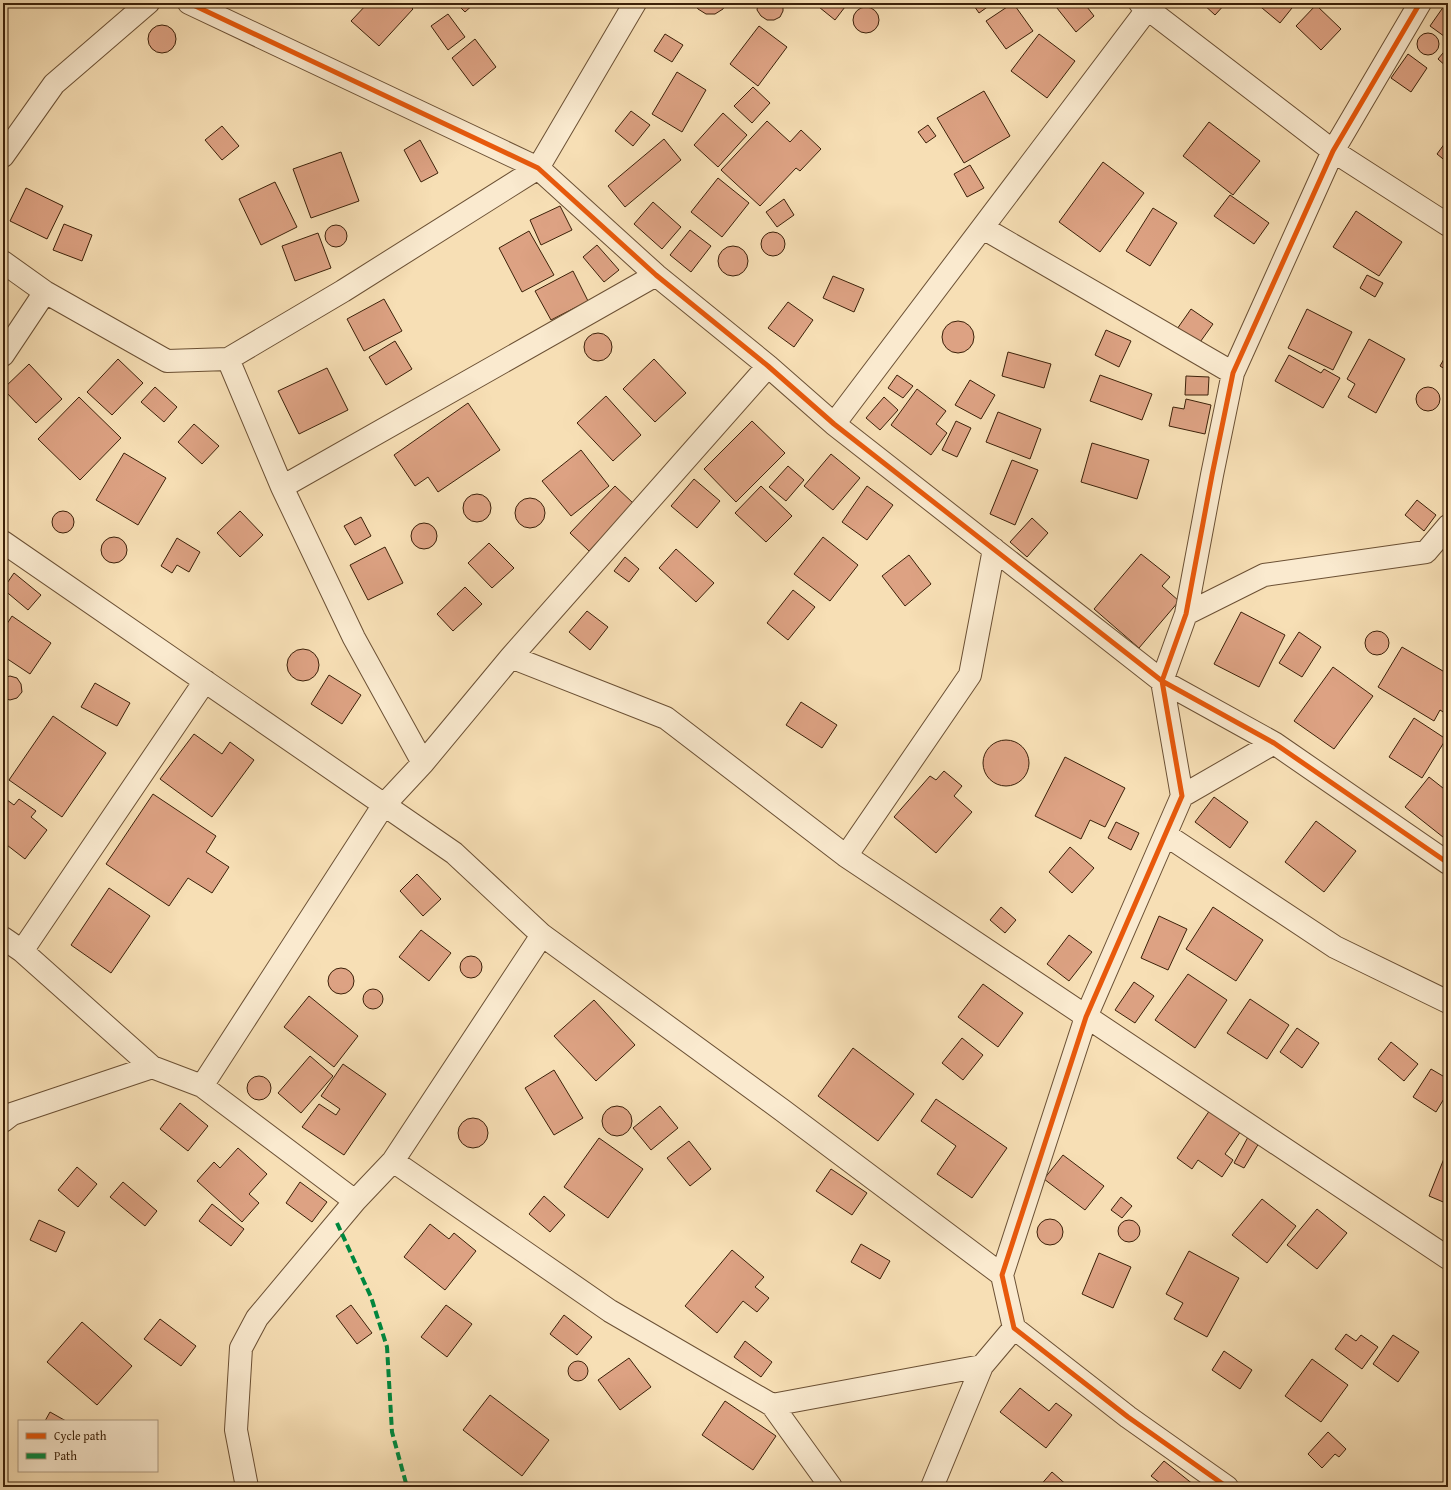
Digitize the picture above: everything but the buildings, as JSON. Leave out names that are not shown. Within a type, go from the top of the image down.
[{"type":"street","points":[[3,156],[54,84],[148,3]]},
{"type":"street","points":[[188,3],[538,168],[656,275],[768,366],[834,424],[1162,681],[1274,743],[1448,863]]},
{"type":"street","points":[[3,262],[45,292],[167,361],[228,359],[343,291],[538,168],[635,3]]},
{"type":"street","points":[[1227,1487],[1128,1417],[1014,1328],[1002,1275],[1086,1017],[1182,796],[1162,681],[1186,614],[1212,475],[1234,373],[1333,151],[1420,3]]},
{"type":"street","points":[[834,424],[983,228],[1147,5],[1333,151],[1448,225]]},
{"type":"street","points":[[983,228],[1234,373]]},
{"type":"street","points":[[282,487],[656,275]]},
{"type":"street","points":[[3,355],[45,292]]},
{"type":"street","points":[[228,359],[282,487],[354,638],[423,763]]},
{"type":"street","points":[[202,1086],[383,806],[423,763],[511,657],[768,366]]},
{"type":"street","points":[[1186,614],[1264,575],[1426,552],[1448,526]]},
{"type":"street","points":[[3,542],[383,806],[454,853],[542,935],[782,1110],[1002,1275]]},
{"type":"street","points":[[846,856],[970,675],[994,549]]},
{"type":"street","points":[[511,657],[666,718],[846,856],[1448,1258]]},
{"type":"street","points":[[22,951],[205,681]]},
{"type":"street","points":[[1182,796],[1274,743]]},
{"type":"street","points":[[1166,834],[1335,947],[1448,1002]]},
{"type":"street","points":[[247,1487],[236,1430],[241,1348],[257,1318],[355,1201],[393,1161],[542,935]]},
{"type":"street","points":[[3,938],[22,951],[152,1067],[202,1086],[355,1201]]},
{"type":"street","points":[[3,1121],[12,1114],[152,1067]]},
{"type":"street","points":[[393,1161],[610,1311],[772,1405],[831,1487]]},
{"type":"street","points":[[932,1487],[982,1366],[1014,1328]]},
{"type":"street","points":[[772,1405],[982,1366]]},
{"type":"marked path","points":[[337,1223],[371,1297],[387,1347],[392,1432],[407,1487]]},
{"type":"cycle path","points":[[189,3],[538,168],[656,275],[768,366],[834,424],[1162,681],[1274,743],[1448,863]]},
{"type":"cycle path","points":[[1227,1487],[1128,1417],[1014,1328],[1002,1275],[1086,1017],[1182,796],[1162,681],[1186,614],[1233,373],[1333,151],[1420,3]]}]
